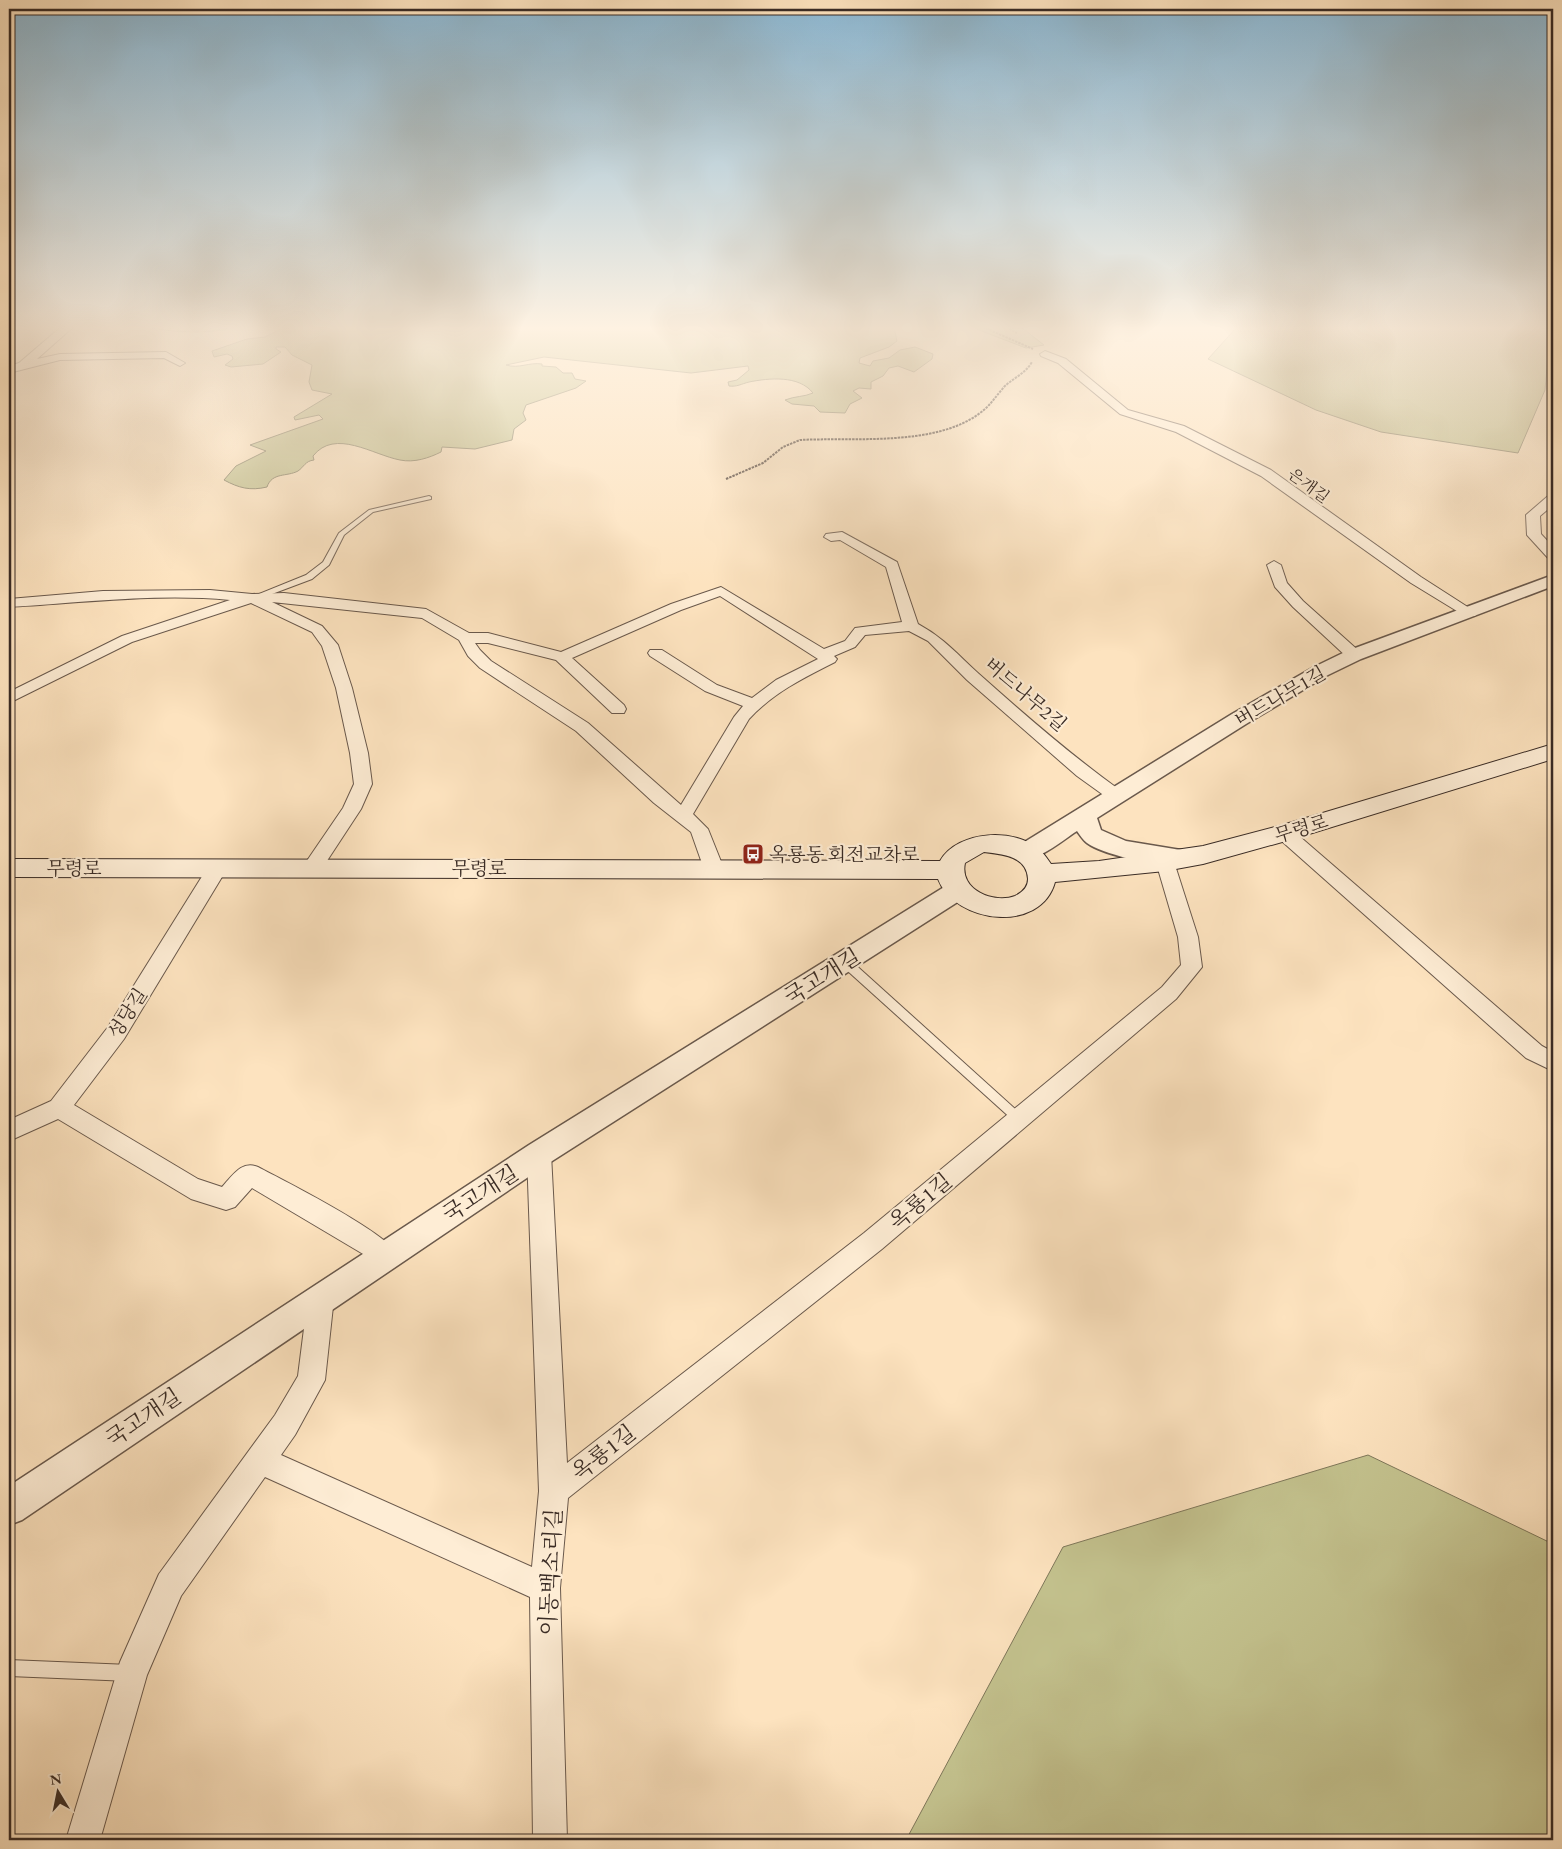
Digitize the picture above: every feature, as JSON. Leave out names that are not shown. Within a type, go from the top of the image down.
[{"type":"main road","name":"무령로","points":[[1043,874],[1175,860],[1284,833],[1553,751]]},
{"type":"main road","points":[[998,843],[1026,852],[1034,858],[1043,874],[1043,884],[1038,894],[1028,902],[1015,907],[999,908],[969,899],[954,880],[952,860],[960,852],[977,844],[998,843]]},
{"type":"main road","name":"무령로","points":[[9,868],[714,869],[954,880]]},
{"type":"street","name":"은개길","points":[[1128,413],[1180,429],[1266,473],[1416,580],[1470,613]]},
{"type":"street","points":[[1553,498],[1533,515],[1534,535],[1553,556]]},
{"type":"street","points":[[822,655],[850,644],[860,630],[910,626],[892,565],[842,536],[831,537]]},
{"type":"street","points":[[1274,565],[1280,584],[1298,604],[1354,655]]},
{"type":"street","name":"버드나무1길","points":[[1026,852],[1247,714],[1321,671],[1354,655],[1444,620],[1470,613],[1551,584]]},
{"type":"street","points":[[562,657],[676,607],[721,591],[829,659],[782,683],[754,704],[742,717],[692,804],[682,815]]},
{"type":"street","points":[[9,603],[103,595],[210,594],[252,598],[284,597],[426,614],[466,638],[488,638],[562,657],[618,708]]},
{"type":"street","points":[[9,698],[127,639],[252,598],[317,629],[330,645],[344,688],[359,754],[363,784],[352,809],[312,868]]},
{"type":"street","name":"버드나무2길","points":[[910,626],[933,638],[974,677],[1083,772],[1115,795]]},
{"type":"street","points":[[466,638],[469,647],[483,663],[579,723],[604,744],[660,800],[699,829],[714,869]]},
{"type":"street","points":[[656,653],[712,688],[754,704]]},
{"type":"street","points":[[1085,814],[1085,825],[1095,838],[1118,847],[1175,860]]},
{"type":"street","points":[[1284,833],[1534,1052],[1553,1062]]},
{"type":"street","name":"옥룡1길","points":[[554,1491],[873,1241],[1169,993],[1192,967],[1175,860]]},
{"type":"street","name":"성당길","points":[[9,1131],[59,1108],[116,1033],[218,867]]},
{"type":"street","name":"국고개길","points":[[9,1507],[321,1297],[539,1154],[845,962],[954,880]]},
{"type":"street","points":[[59,1108],[191,1188],[226,1199],[250,1174],[343,1227],[385,1255]]},
{"type":"street","name":"이동백소리길","points":[[539,1154],[554,1491],[545,1588],[550,1840]]},
{"type":"street","points":[[83,1840],[131,1673],[170,1585],[285,1425],[311,1380],[321,1297]]},
{"type":"street","points":[[259,1460],[545,1588]]},
{"type":"lane","points":[[252,598],[310,577],[326,563],[341,534],[372,511],[429,498]]},
{"type":"lane","points":[[845,962],[1019,1119]]},
{"type":"lane","points":[[9,1668],[131,1673]]},
{"type":"path","points":[[726,479],[763,462],[783,447],[800,440],[929,433],[960,424],[980,413]]},
{"type":"shaded area","points":[[300,413],[523,413],[526,420],[514,429],[512,440],[475,449],[442,447],[441,452],[411,461],[400,460],[355,446],[332,444],[322,448],[313,456],[314,460],[298,471],[272,479],[267,487],[250,489],[224,480],[236,466],[266,451],[250,445],[323,419],[319,415],[295,420],[294,417]]},
{"type":"shaded area","points":[[1326,413],[1535,413],[1518,453],[1381,432]]},
{"type":"shaded area","points":[[1368,1455],[1553,1544],[1553,1840],[906,1840],[1063,1547]]},
{"type":"place","name":"옥룡동 회전교차로","points":[[753,854]]}]
